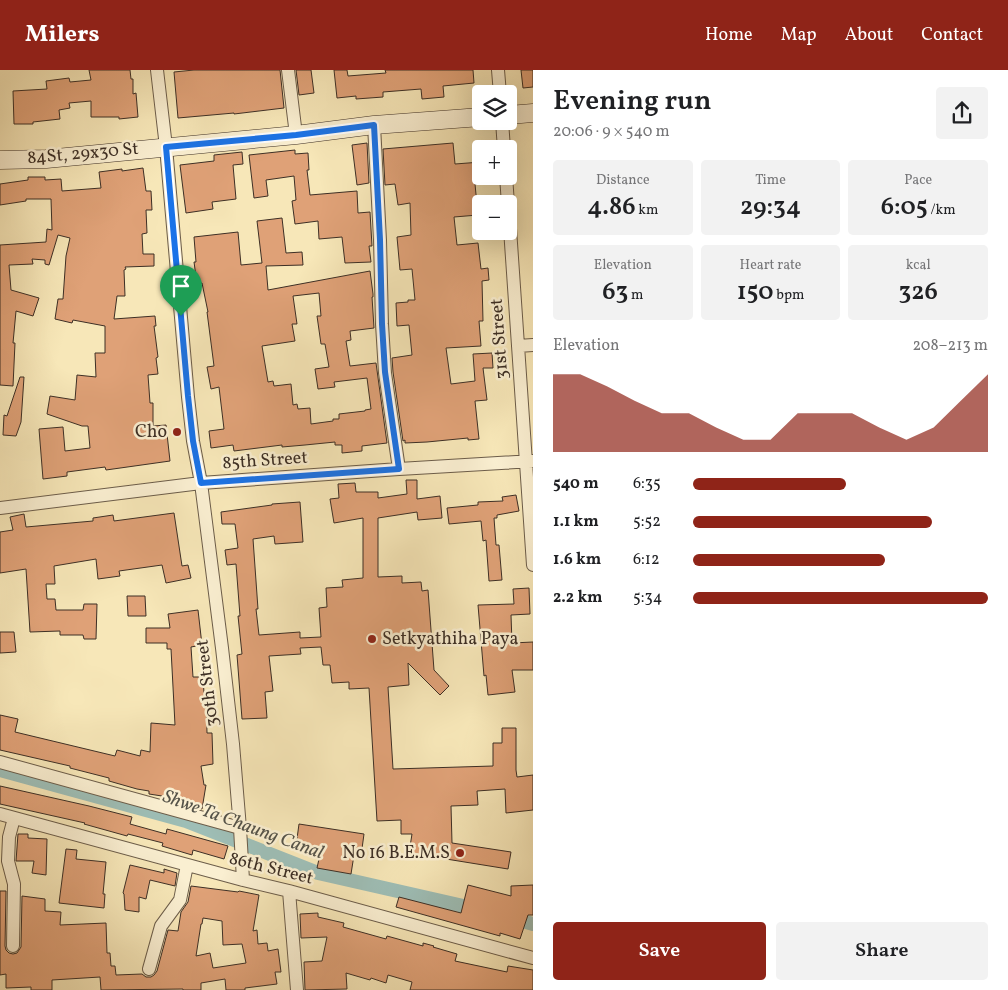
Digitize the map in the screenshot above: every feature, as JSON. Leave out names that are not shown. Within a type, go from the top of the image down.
[{"type":"main road","points":[[517,115],[533,114]]},
{"type":"main road","name":"84St, 29x30 St","points":[[0,160],[46,159],[296,135],[374,125],[472,118]]},
{"type":"street","name":"30th Street","points":[[157,70],[166,147],[193,441],[201,483],[233,744],[243,875]]},
{"type":"street","points":[[288,70],[296,135]]},
{"type":"street","points":[[498,70],[499,85]]},
{"type":"street","points":[[374,125],[385,372],[399,469]]},
{"type":"street","name":"31st Street","points":[[511,240],[529,462],[533,565]]},
{"type":"street","points":[[518,346],[533,344]]},
{"type":"street","name":"85th Street","points":[[0,508],[201,483],[529,462]]},
{"type":"street","points":[[0,762],[240,832]]},
{"type":"street","name":"86th Street","points":[[0,814],[187,865],[243,875],[289,891],[533,958]]},
{"type":"street","points":[[13,946],[14,884],[8,861],[9,837],[14,818]]},
{"type":"street","points":[[150,969],[161,926],[180,900],[187,865]]},
{"type":"street","points":[[289,891],[297,990]]},
{"type":"building","points":[[89,70],[130,70],[131,79],[133,79],[133,94],[136,93],[138,117],[119,119],[119,117],[91,117],[91,101],[69,103],[70,108],[59,110],[60,119],[33,122],[33,124],[14,124],[13,91],[47,89],[46,81],[69,78],[70,82],[91,80]]},
{"type":"building","points":[[194,70],[280,70],[284,108],[178,118],[174,72]]},
{"type":"building","points":[[296,70],[311,70],[314,93],[299,95]]},
{"type":"building","points":[[334,70],[347,70],[348,76],[386,73],[385,70],[473,70],[474,83],[443,86],[444,97],[422,99],[421,89],[383,92],[383,97],[356,99],[356,96],[337,98]]},
{"type":"building","points":[[521,70],[533,70],[533,87],[523,88]]},
{"type":"building","points":[[367,143],[369,183],[357,185],[352,145]]},
{"type":"building","points":[[453,143],[455,164],[472,163],[472,185],[475,185],[476,195],[472,195],[472,216],[454,217],[457,245],[478,243],[481,269],[488,268],[489,280],[482,281],[483,321],[479,321],[481,346],[446,348],[451,384],[475,381],[473,354],[492,353],[493,368],[483,368],[487,400],[475,401],[479,439],[468,440],[468,438],[405,443],[405,440],[403,441],[392,358],[412,355],[409,325],[397,326],[396,303],[415,300],[412,269],[400,270],[397,237],[411,235],[410,203],[398,205],[395,184],[385,185],[383,149]]},
{"type":"building","points":[[295,150],[295,154],[308,153],[309,170],[307,170],[310,195],[357,191],[358,213],[370,212],[372,246],[369,246],[371,262],[345,263],[342,237],[319,239],[318,221],[295,224],[292,201],[296,200],[294,176],[266,180],[268,196],[254,198],[249,155]]},
{"type":"building","points":[[242,152],[243,164],[233,165],[236,199],[212,202],[213,209],[186,213],[180,165],[214,161],[214,155]]},
{"type":"building","points":[[143,168],[146,191],[151,191],[152,210],[146,210],[147,233],[142,234],[143,254],[154,254],[154,266],[125,267],[125,296],[117,296],[114,319],[155,316],[156,326],[154,326],[158,374],[148,375],[150,403],[153,403],[153,426],[166,425],[170,461],[106,470],[105,467],[67,472],[67,476],[43,479],[39,429],[63,427],[65,451],[90,448],[88,426],[82,426],[47,414],[50,396],[75,400],[77,375],[96,377],[95,353],[105,353],[105,326],[73,320],[72,323],[55,319],[58,299],[63,299],[66,256],[70,238],[58,235],[49,265],[45,264],[45,260],[32,259],[33,264],[9,265],[11,290],[39,298],[33,316],[16,311],[13,343],[15,343],[13,386],[0,385],[0,245],[46,242],[47,229],[52,230],[51,199],[26,199],[26,201],[0,205],[0,184],[28,180],[28,177],[45,177],[45,180],[61,179],[62,191],[101,188],[99,172]]},
{"type":"building","points":[[282,218],[286,253],[302,252],[303,265],[266,266],[268,290],[370,271],[374,328],[350,331],[351,340],[346,341],[350,366],[376,363],[387,443],[362,446],[362,451],[342,453],[342,445],[335,445],[335,442],[282,447],[282,445],[234,451],[233,445],[211,448],[209,431],[224,429],[219,387],[211,389],[207,367],[214,366],[208,312],[202,283],[197,284],[194,262],[196,262],[194,237],[238,232],[241,265],[262,263],[257,221]],"holes":[[[319,293],[321,316],[317,316],[321,344],[325,344],[329,367],[315,369],[318,389],[335,387],[334,382],[367,378],[371,409],[339,414],[339,419],[311,424],[310,408],[298,409],[297,404],[293,405],[291,384],[274,386],[273,381],[268,382],[262,346],[295,341],[292,324],[297,324],[293,296]]]},
{"type":"building","points":[[20,377],[24,377],[21,422],[16,436],[3,435],[4,415],[7,416]]},
{"type":"building","points":[[406,480],[417,480],[417,499],[440,496],[442,518],[418,520],[417,512],[378,518],[378,577],[402,576],[402,583],[421,582],[422,591],[428,590],[434,670],[449,686],[440,695],[408,663],[409,685],[388,687],[393,769],[493,766],[493,743],[502,743],[502,728],[516,728],[517,777],[533,775],[533,810],[506,813],[505,789],[477,791],[478,805],[451,806],[452,843],[511,852],[508,869],[409,853],[412,834],[401,834],[401,820],[377,821],[369,688],[349,689],[349,682],[332,683],[330,665],[323,665],[321,647],[300,648],[301,654],[269,656],[273,691],[265,692],[267,718],[242,719],[237,655],[242,654],[236,564],[227,565],[225,550],[238,548],[235,524],[222,524],[221,512],[272,504],[300,502],[303,542],[275,544],[274,536],[253,539],[259,635],[300,632],[300,638],[321,637],[319,608],[327,607],[326,588],[343,587],[342,580],[363,578],[363,518],[334,523],[330,499],[339,498],[338,484],[355,483],[356,492],[378,492],[378,498],[407,494]]},
{"type":"building","points":[[516,495],[519,511],[497,515],[497,518],[494,518],[496,545],[499,545],[502,580],[489,581],[486,540],[483,541],[481,521],[449,524],[447,508],[478,505],[478,502],[503,501],[502,497]]},
{"type":"building","points":[[174,513],[182,566],[188,565],[191,578],[166,583],[162,565],[119,571],[120,576],[98,579],[96,559],[54,566],[55,584],[46,584],[47,599],[55,599],[56,610],[83,610],[84,604],[97,604],[96,639],[84,639],[83,635],[60,635],[60,631],[30,632],[26,569],[0,573],[0,532],[13,530],[10,517],[24,514],[26,527],[93,521],[93,518],[113,515],[114,521]]},
{"type":"building","points":[[529,588],[530,614],[511,615],[512,643],[533,642],[533,670],[512,670],[515,692],[488,695],[486,675],[484,676],[478,605],[514,604],[513,589]]},
{"type":"building","points":[[127,596],[145,596],[146,616],[128,616]]},
{"type":"building","points":[[198,610],[202,645],[191,647],[193,677],[203,677],[204,693],[206,693],[207,733],[212,733],[213,764],[201,766],[204,785],[206,785],[202,809],[175,802],[175,798],[149,794],[149,791],[109,781],[109,778],[70,768],[70,766],[0,750],[0,715],[18,719],[15,732],[115,756],[117,750],[140,756],[141,750],[150,752],[151,723],[175,725],[171,649],[167,649],[167,643],[146,643],[146,628],[170,628],[168,614]]},
{"type":"building","points":[[0,632],[14,632],[16,652],[0,653]]},
{"type":"building","points":[[0,786],[132,817],[130,824],[166,834],[167,829],[228,846],[224,859],[193,850],[192,855],[162,846],[163,843],[128,834],[127,836],[85,823],[0,804]]},
{"type":"building","points":[[299,824],[364,834],[361,856],[354,855],[351,874],[317,868],[321,850],[296,846]]},
{"type":"building","points":[[18,834],[28,834],[28,838],[47,839],[46,875],[32,873],[34,861],[16,861]]},
{"type":"building","points":[[66,849],[77,850],[76,859],[106,862],[103,894],[105,894],[104,908],[59,903]]},
{"type":"building","points":[[130,865],[164,873],[164,869],[177,873],[175,886],[150,880],[146,899],[139,897],[139,912],[125,910],[123,893]]},
{"type":"building","points":[[468,885],[511,896],[511,886],[533,885],[533,915],[528,915],[520,939],[500,933],[500,936],[396,907],[399,897],[461,913]]},
{"type":"building","points":[[191,886],[259,895],[253,931],[257,930],[258,944],[267,943],[268,951],[278,949],[281,972],[275,972],[277,984],[245,988],[245,990],[226,990],[225,979],[201,983],[201,990],[101,990],[100,977],[52,980],[52,990],[31,990],[31,987],[6,988],[6,974],[0,975],[0,891],[6,891],[5,946],[9,953],[17,953],[21,947],[22,896],[45,899],[45,911],[61,912],[60,925],[106,923],[107,953],[110,953],[111,966],[115,966],[116,975],[142,974],[146,977],[151,977],[157,971],[168,930],[178,931],[181,912],[188,902]],"holes":[[[203,918],[222,921],[223,945],[242,944],[246,963],[213,968],[210,953],[196,956]]]},
{"type":"building","points":[[318,913],[318,917],[344,923],[343,927],[386,939],[387,936],[423,946],[423,943],[457,954],[455,961],[507,972],[508,966],[533,970],[533,990],[410,990],[412,982],[388,975],[386,983],[346,973],[347,989],[305,990],[304,962],[322,961],[327,937],[301,938],[300,914]]},
{"type":"waterway","name":"Shwe Ta Chaung Canal","points":[[0,770],[186,821],[318,873],[481,910]]},
{"type":"waterway","name":"Shwe Ta Chaung Canal","points":[[509,917],[533,924]]},
{"type":"place","name":"Cho","points":[[177,432]]},
{"type":"place","name":"Setkyathiha Paya","points":[[372,639]]},
{"type":"place","name":"No 16 B.E.M.S","points":[[460,853]]},
{"type":"route","points":[[374,125],[385,372],[399,469],[201,483],[193,441],[181,316],[166,147],[296,135],[374,125]]}]
